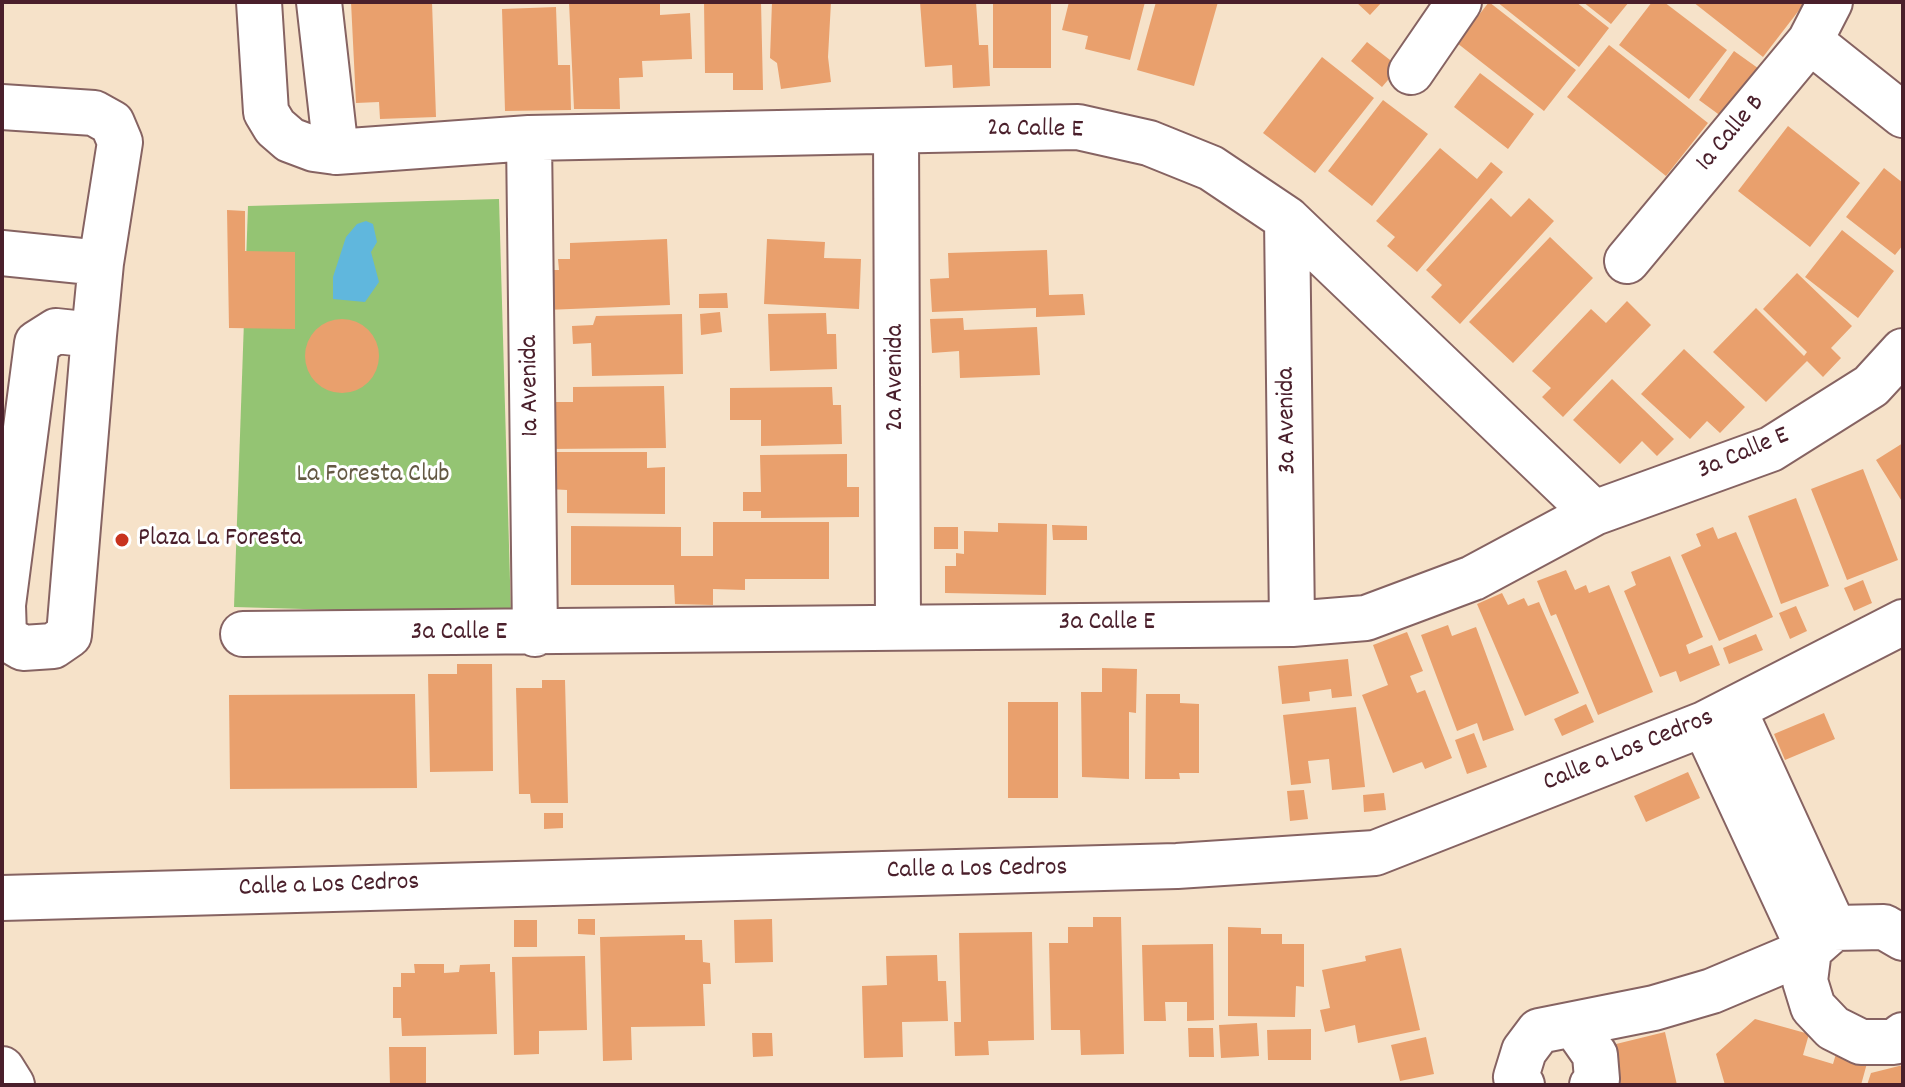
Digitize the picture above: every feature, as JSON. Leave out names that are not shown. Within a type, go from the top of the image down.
[{"type":"street","points":[[259,2],[266,112],[275,127],[290,140],[336,152],[319,2]]},
{"type":"street","points":[[1411,72],[1459,2]]},
{"type":"street","name":"1a Calle B","points":[[1627,261],[1810,41],[1830,2]]},
{"type":"street","points":[[1810,41],[1903,115]]},
{"type":"street","points":[[2,107],[94,113],[112,123],[120,142],[101,263],[69,635],[53,646],[23,648],[4,637],[3,605],[37,343],[56,331],[94,335]]},
{"type":"street","name":"2a Calle E","points":[[336,152],[529,138],[1078,127],[1149,143],[1211,168],[1287,219],[1594,513]]},
{"type":"street","name":"2a Avenida","points":[[896,132],[898,625]]},
{"type":"street","name":"1a Avenida","points":[[529,138],[535,634]]},
{"type":"street","name":"3a Avenida","points":[[1287,219],[1292,624]]},
{"type":"street","points":[[2,253],[101,263]]},
{"type":"street","name":"3a Calle E","points":[[243,634],[535,634],[898,625],[1292,624],[1366,618],[1460,583],[1594,513],[1771,449],[1871,386],[1903,351]]},
{"type":"street","name":"Calle a Los Cedros","points":[[2,898],[1177,866],[1375,853],[1719,717],[1903,622]]},
{"type":"street","points":[[1719,717],[1822,939],[1805,981],[1813,1007],[1833,1028],[1861,1042],[1894,1042],[1903,1035]]},
{"type":"street","points":[[1522,1085],[1516,1077],[1524,1051],[1539,1031],[1712,991],[1822,939],[1884,927],[1903,938]]},
{"type":"street","points":[[1574,1025],[1595,1055],[1597,1079],[1592,1085]]},
{"type":"street","points":[[2,1069],[12,1085]]},
{"type":"green space","name":"La Foresta Club","points":[[499,199],[511,615],[234,607],[248,206]]},
{"type":"water","points":[[366,221],[373,224],[377,242],[371,252],[379,282],[365,302],[333,299],[333,277],[346,237],[357,224]]},
{"type":"building","points":[[351,2],[432,2],[436,117],[380,119],[379,102],[356,103]]},
{"type":"building","points":[[569,2],[660,2],[660,15],[690,13],[692,59],[642,61],[643,77],[619,78],[620,109],[574,109]]},
{"type":"building","points":[[704,2],[761,2],[763,90],[733,90],[733,73],[705,73]]},
{"type":"building","points":[[772,2],[831,2],[828,57],[831,82],[781,89],[777,63],[770,58]]},
{"type":"building","points":[[920,2],[976,2],[979,45],[988,45],[990,86],[953,88],[952,65],[925,67]]},
{"type":"building","points":[[993,2],[1051,2],[1051,68],[993,68]]},
{"type":"building","points":[[1069,2],[1145,2],[1130,60],[1085,49],[1088,36],[1062,30]]},
{"type":"building","points":[[1156,2],[1218,2],[1194,86],[1137,70]]},
{"type":"building","points":[[1356,2],[1382,2],[1370,15]]},
{"type":"building","points":[[1489,2],[1576,70],[1544,111],[1457,43]]},
{"type":"building","points":[[1497,2],[1576,2],[1609,28],[1579,67]]},
{"type":"building","points":[[1583,2],[1629,2],[1611,24]]},
{"type":"building","points":[[1652,2],[1664,2],[1727,50],[1689,99],[1619,45]]},
{"type":"building","points":[[1693,2],[1799,2],[1803,5],[1763,57]]},
{"type":"building","points":[[556,7],[558,65],[570,65],[571,110],[505,111],[502,9]]},
{"type":"building","points":[[1367,42],[1399,67],[1382,87],[1351,61]]},
{"type":"building","points":[[1609,45],[1708,123],[1666,176],[1567,97]]},
{"type":"building","points":[[1734,51],[1776,81],[1740,130],[1699,100]]},
{"type":"building","points":[[1322,57],[1374,98],[1315,173],[1263,133]]},
{"type":"building","points":[[1480,73],[1534,114],[1508,149],[1454,107]]},
{"type":"building","points":[[1383,100],[1428,134],[1372,206],[1328,171]]},
{"type":"building","points":[[1788,126],[1860,183],[1810,247],[1738,191]]},
{"type":"building","points":[[1440,148],[1477,179],[1491,162],[1503,172],[1417,272],[1387,246],[1395,237],[1376,221]]},
{"type":"building","points":[[1884,168],[1903,183],[1903,245],[1895,255],[1846,217]]},
{"type":"building","points":[[1491,198],[1511,217],[1529,198],[1554,221],[1460,324],[1431,297],[1442,285],[1426,270]]},
{"type":"building","points":[[227,210],[245,211],[245,251],[295,252],[295,329],[229,328]]},
{"type":"building","points":[[1842,230],[1894,271],[1858,318],[1805,277]]},
{"type":"building","points":[[1550,237],[1593,278],[1513,363],[1469,322]]},
{"type":"building","points":[[667,239],[670,305],[546,310],[544,270],[559,270],[558,259],[570,259],[570,243]]},
{"type":"building","points":[[767,239],[825,242],[824,258],[861,259],[859,309],[764,304]]},
{"type":"building","points":[[1047,250],[1049,295],[1083,294],[1085,315],[1036,317],[1036,308],[932,312],[930,279],[949,278],[948,253]]},
{"type":"building","points":[[1797,273],[1852,326],[1831,348],[1841,358],[1823,377],[1807,361],[1766,402],[1713,352],[1756,308],[1804,356],[1807,352],[1763,309]]},
{"type":"building","points":[[727,293],[728,308],[699,308],[699,294]]},
{"type":"building","points":[[1627,301],[1651,325],[1563,417],[1542,397],[1551,388],[1532,371],[1591,309],[1606,323]]},
{"type":"building","points":[[720,312],[722,332],[701,335],[700,314]]},
{"type":"building","points":[[826,313],[827,334],[836,334],[837,369],[770,371],[768,314]]},
{"type":"building","points":[[682,314],[683,374],[592,376],[591,343],[573,344],[572,326],[593,325],[596,316]]},
{"type":"building","points":[[963,318],[964,330],[1037,327],[1040,375],[960,378],[959,351],[932,353],[930,319]]},
{"type":"building","points":[[335,319],[349,319],[363,325],[373,335],[379,356],[377,370],[363,387],[349,393],[335,393],[321,387],[311,377],[305,363],[305,349],[311,335],[321,325]]},
{"type":"building","points":[[1684,349],[1745,407],[1720,433],[1707,421],[1690,439],[1641,394]]},
{"type":"building","points":[[1612,379],[1674,439],[1657,456],[1642,441],[1620,464],[1573,420]]},
{"type":"building","points":[[664,386],[666,448],[547,449],[546,402],[573,402],[573,387]]},
{"type":"building","points":[[832,387],[833,405],[841,405],[842,444],[761,446],[761,420],[730,420],[730,388]]},
{"type":"building","points":[[1903,443],[1903,503],[1876,460]]},
{"type":"building","points":[[549,452],[647,452],[647,468],[665,467],[665,514],[567,513],[567,490],[549,489]]},
{"type":"building","points":[[847,454],[847,487],[859,487],[859,517],[761,518],[761,511],[743,511],[743,492],[761,492],[760,455]]},
{"type":"building","points":[[1863,469],[1898,560],[1847,580],[1811,489]]},
{"type":"building","points":[[1796,498],[1829,586],[1781,604],[1748,516]]},
{"type":"building","points":[[713,522],[829,522],[829,579],[745,579],[745,590],[713,589],[713,605],[675,604],[674,585],[571,585],[571,526],[681,527],[681,556],[713,556]]},
{"type":"building","points":[[998,523],[1047,524],[1046,595],[945,593],[945,566],[956,566],[956,553],[964,554],[964,531],[998,532]]},
{"type":"building","points":[[1052,525],[1087,526],[1087,540],[1053,540]]},
{"type":"building","points":[[934,527],[958,527],[958,549],[934,549]]},
{"type":"building","points":[[1713,527],[1718,539],[1736,532],[1773,617],[1719,641],[1681,555],[1701,546],[1696,534]]},
{"type":"building","points":[[1670,556],[1703,637],[1686,645],[1689,654],[1712,645],[1720,665],[1680,682],[1676,671],[1660,677],[1624,591],[1636,585],[1631,572]]},
{"type":"building","points":[[1566,570],[1575,590],[1586,585],[1589,593],[1609,585],[1653,692],[1598,715],[1556,614],[1551,616],[1537,581]]},
{"type":"building","points":[[1863,580],[1872,603],[1854,611],[1844,588]]},
{"type":"building","points":[[1502,593],[1508,605],[1524,598],[1528,606],[1539,602],[1579,693],[1525,716],[1477,604]]},
{"type":"building","points":[[1796,606],[1807,631],[1790,639],[1779,613]]},
{"type":"building","points":[[1448,625],[1452,636],[1476,627],[1514,730],[1483,741],[1477,723],[1457,731],[1421,635]]},
{"type":"building","points":[[1407,632],[1423,671],[1410,676],[1417,693],[1425,690],[1452,758],[1425,769],[1422,762],[1393,773],[1362,695],[1388,685],[1373,645]]},
{"type":"building","points":[[1756,634],[1763,650],[1729,664],[1723,648]]},
{"type":"building","points":[[1348,659],[1352,696],[1332,698],[1331,689],[1309,692],[1310,701],[1282,704],[1278,666]]},
{"type":"building","points":[[457,664],[492,664],[493,771],[430,772],[428,674],[457,674]]},
{"type":"building","points":[[1102,668],[1137,669],[1136,713],[1129,712],[1129,779],[1082,777],[1081,692],[1102,692]]},
{"type":"building","points":[[542,680],[565,680],[568,803],[531,803],[530,794],[519,794],[516,688],[542,688]]},
{"type":"building","points":[[415,694],[417,788],[230,789],[229,695]]},
{"type":"building","points":[[1146,694],[1180,694],[1180,703],[1199,704],[1199,773],[1179,773],[1180,779],[1145,779]]},
{"type":"building","points":[[1008,702],[1058,702],[1058,798],[1008,798]]},
{"type":"building","points":[[1586,704],[1594,722],[1562,736],[1554,719]]},
{"type":"building","points":[[1356,707],[1365,787],[1332,790],[1329,759],[1308,761],[1311,783],[1291,785],[1283,715]]},
{"type":"building","points":[[1824,713],[1835,739],[1785,760],[1774,734]]},
{"type":"building","points":[[1474,733],[1487,767],[1467,774],[1455,740]]},
{"type":"building","points":[[1688,772],[1700,798],[1646,822],[1634,796]]},
{"type":"building","points":[[1304,790],[1308,819],[1290,821],[1287,791]]},
{"type":"building","points":[[1384,793],[1386,810],[1364,812],[1363,795]]},
{"type":"building","points":[[544,813],[563,813],[563,828],[544,829]]},
{"type":"building","points":[[1093,917],[1121,917],[1124,1054],[1081,1055],[1080,1030],[1051,1030],[1049,943],[1068,943],[1068,927],[1093,927]]},
{"type":"building","points":[[578,919],[595,919],[595,935],[578,934]]},
{"type":"building","points":[[772,919],[773,962],[735,963],[734,920]]},
{"type":"building","points":[[514,920],[537,920],[537,947],[514,947]]},
{"type":"building","points":[[1228,927],[1261,928],[1261,934],[1282,934],[1282,944],[1304,944],[1304,987],[1296,986],[1295,1017],[1228,1016]]},
{"type":"building","points":[[1032,932],[1034,1040],[988,1041],[989,1055],[955,1056],[954,1022],[961,1022],[959,933]]},
{"type":"building","points":[[685,935],[685,940],[702,940],[703,962],[710,963],[711,984],[703,984],[705,1026],[631,1027],[632,1060],[603,1061],[600,937]]},
{"type":"building","points":[[1213,944],[1214,1020],[1187,1021],[1187,1002],[1165,1002],[1166,1021],[1144,1021],[1142,945]]},
{"type":"building","points":[[1401,948],[1420,1030],[1358,1043],[1355,1025],[1325,1032],[1320,1010],[1330,1008],[1322,970],[1366,961],[1365,956]]},
{"type":"building","points":[[937,955],[938,981],[946,981],[948,1021],[902,1022],[903,1057],[864,1058],[862,986],[887,985],[886,956]]},
{"type":"building","points":[[585,956],[587,1030],[539,1031],[539,1054],[514,1055],[512,957]]},
{"type":"building","points":[[414,964],[444,964],[444,973],[459,972],[460,965],[490,964],[490,972],[495,972],[497,1034],[402,1036],[401,1018],[393,1018],[393,987],[401,987],[401,973],[415,973]]},
{"type":"building","points":[[1755,1019],[1809,1034],[1803,1055],[1833,1064],[1838,1047],[1869,1056],[1861,1085],[1725,1085],[1716,1054]]},
{"type":"building","points":[[1257,1023],[1259,1056],[1221,1058],[1219,1025]]},
{"type":"building","points":[[1188,1028],[1213,1028],[1214,1057],[1189,1057]]},
{"type":"building","points":[[1311,1029],[1311,1060],[1268,1060],[1267,1030]]},
{"type":"building","points":[[1665,1032],[1677,1085],[1621,1085],[1612,1045]]},
{"type":"building","points":[[752,1033],[772,1033],[773,1056],[753,1057]]},
{"type":"building","points":[[1426,1037],[1434,1074],[1400,1081],[1391,1045]]},
{"type":"building","points":[[389,1047],[426,1047],[426,1085],[390,1085]]},
{"type":"building","points":[[1903,1065],[1903,1085],[1867,1085],[1871,1073]]},
{"type":"place","name":"Plaza La Foresta","points":[[122,540]]}]
